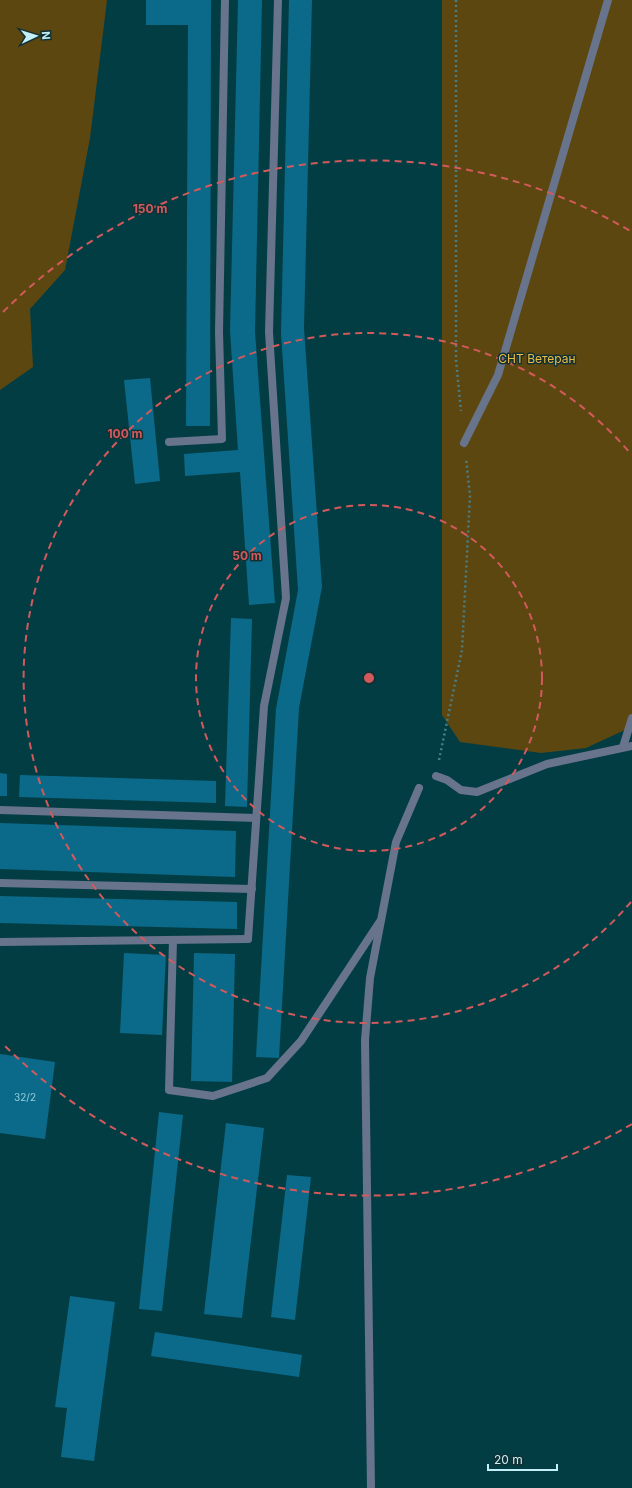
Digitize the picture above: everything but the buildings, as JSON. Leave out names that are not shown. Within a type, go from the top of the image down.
[{"type":"street","points":[[169,442],[222,439],[219,332],[225,0]]},
{"type":"street","points":[[0,942],[248,938],[264,706],[286,598],[269,332],[278,0]]},
{"type":"street","points":[[464,443],[498,374],[608,0]]},
{"type":"street","points":[[623,747],[632,718]]},
{"type":"street","points":[[436,776],[447,780],[462,790],[477,792],[547,764],[632,746]]},
{"type":"street","points":[[372,1488],[365,1040],[370,978],[396,842],[419,788]]},
{"type":"street","points":[[0,810],[256,818]]},
{"type":"street","points":[[0,883],[252,889]]},
{"type":"street","points":[[173,940],[169,1090],[213,1096],[267,1078],[302,1041],[382,919]]},
{"type":"path","points":[[456,0],[456,360],[461,413]]},
{"type":"path","points":[[436,776],[462,650],[470,496],[464,443]]},
{"type":"green space","points":[[0,0],[107,0],[90,138],[65,270],[30,309],[33,367],[0,390]]},
{"type":"green space","name":"СНТ Ветеран","points":[[442,0],[632,0],[632,730],[627,729],[586,748],[541,753],[460,742],[442,715]]}]
